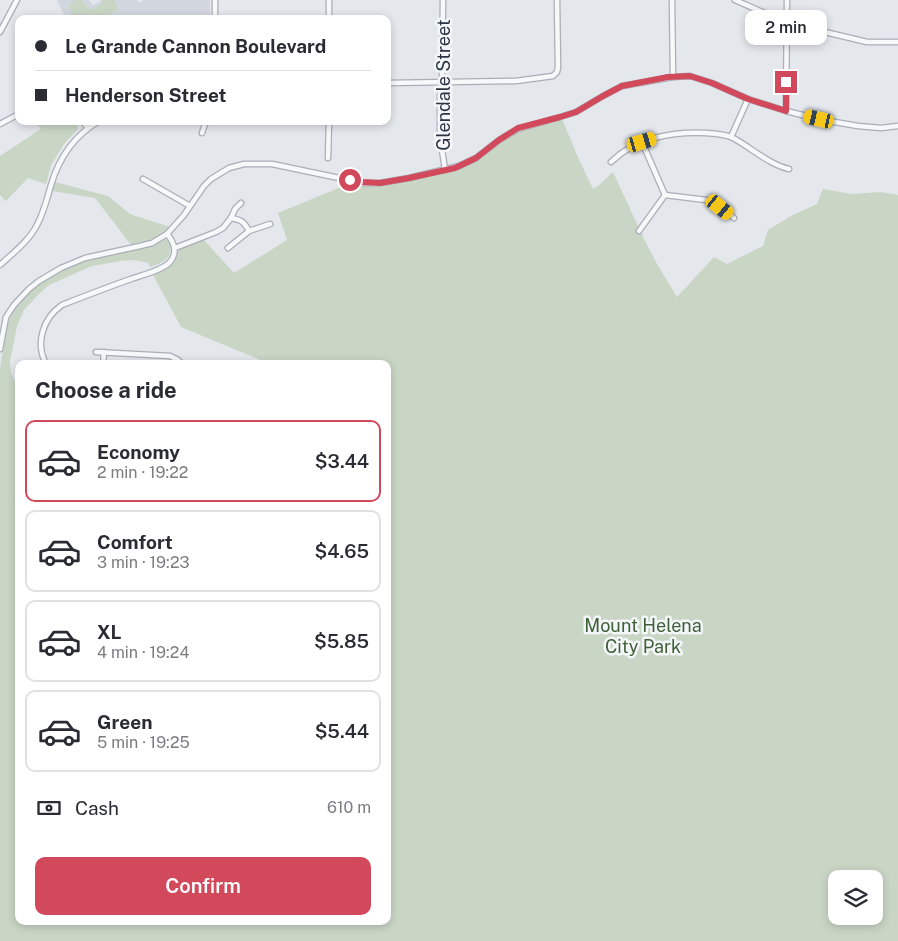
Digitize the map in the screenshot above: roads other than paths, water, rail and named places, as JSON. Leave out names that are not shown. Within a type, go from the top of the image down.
[{"type":"street","points":[[0,32],[17,0]]},
{"type":"street","points":[[215,0],[215,15]]},
{"type":"street","points":[[328,0],[329,15]]},
{"type":"street","name":"Glendale Street","points":[[443,0],[440,136],[445,170]]},
{"type":"street","points":[[391,83],[516,81],[553,76],[557,72],[558,67],[557,0]]},
{"type":"street","points":[[672,0],[674,77]]},
{"type":"street","points":[[735,0],[787,23],[867,42],[898,42]]},
{"type":"street","points":[[786,111],[787,0]]},
{"type":"street","points":[[0,349],[6,318],[28,289],[61,268],[85,258],[140,246],[167,234],[211,179],[229,168],[244,164],[272,164],[363,182],[380,183],[455,168],[476,158],[518,128],[576,112],[622,86],[690,76],[712,83],[748,99],[786,111],[858,126],[881,128],[898,126]]},
{"type":"street","points":[[731,137],[748,99]]},
{"type":"street","points":[[0,124],[15,116]]},
{"type":"street","points":[[0,265],[36,228],[47,202],[51,184],[63,157],[71,146],[93,125]]},
{"type":"street","points":[[202,134],[205,125]]},
{"type":"street","points":[[328,125],[328,158]]},
{"type":"street","points":[[610,162],[626,150],[642,142],[673,134],[691,132],[723,134],[731,137],[770,162],[790,169]]},
{"type":"street","points":[[642,142],[665,195]]},
{"type":"street","points":[[144,179],[190,206]]},
{"type":"street","points":[[665,195],[706,200],[720,207],[734,218]]},
{"type":"street","points":[[639,231],[665,195]]},
{"type":"street","points":[[175,248],[223,228],[241,203]]},
{"type":"street","points":[[231,218],[241,220],[249,231]]},
{"type":"street","points":[[228,248],[249,231],[270,224]]},
{"type":"street","points":[[44,360],[41,352],[42,335],[46,323],[53,313],[62,305],[166,265],[172,258],[175,248],[167,234]]},
{"type":"street","points":[[96,352],[170,356],[178,360]]},
{"type":"street","points":[[103,360],[104,352]]},
{"type":"park label","name":"Mount Helena City Park","points":[[643,635]]}]
